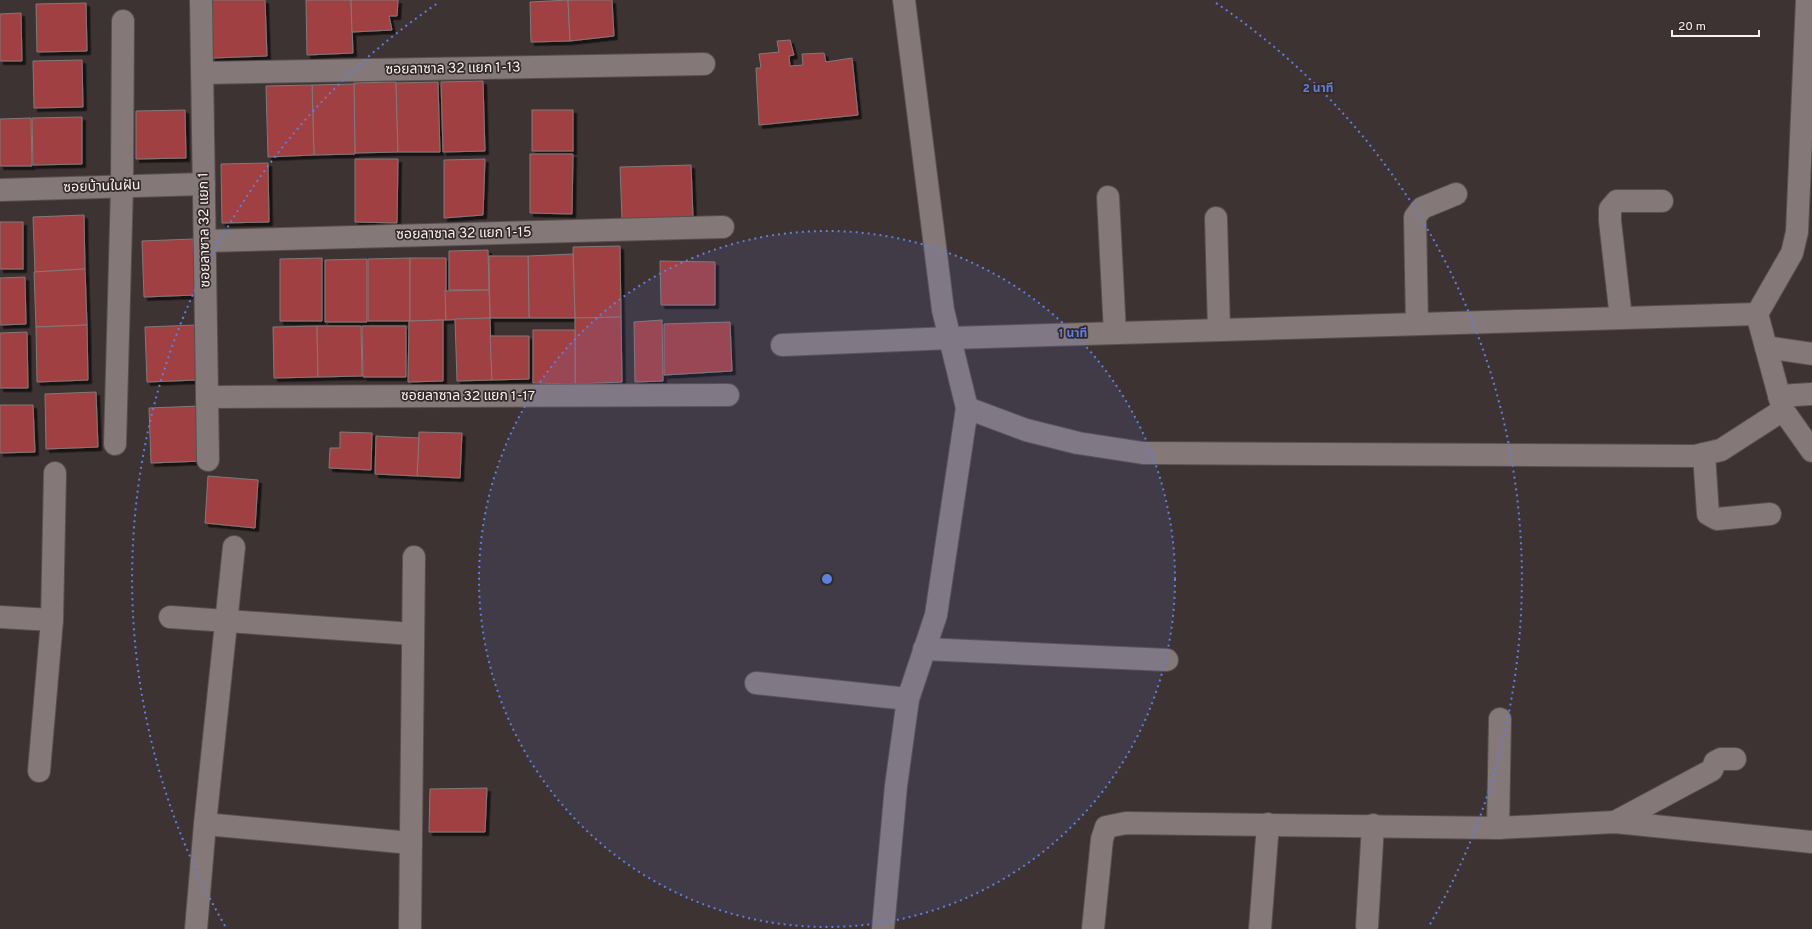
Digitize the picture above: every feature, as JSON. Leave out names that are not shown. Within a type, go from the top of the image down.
[{"type":"street","name":"ซอยลาซาล 32 แยก 1","points":[[201,0],[206,240],[208,460]]},
{"type":"street","points":[[883,929],[896,786],[908,699],[936,615],[967,408],[943,310],[904,0]]},
{"type":"street","points":[[1807,0],[1797,232],[1792,253],[1757,314],[1781,403],[1812,452]]},
{"type":"street","points":[[115,444],[122,187],[123,21]]},
{"type":"street","name":"ซอยลาซาล 32 แยก 1-13","points":[[202,73],[704,64]]},
{"type":"street","name":"ซอยบ้านในฝัน","points":[[0,190],[204,184]]},
{"type":"street","points":[[1417,324],[1415,217],[1422,208],[1456,194]]},
{"type":"street","points":[[1108,197],[1115,333]]},
{"type":"street","points":[[1621,318],[1610,209],[1617,202],[1662,201]]},
{"type":"street","points":[[1216,218],[1219,330]]},
{"type":"street","name":"ซอยลาซาล 32 แยก 1-15","points":[[206,240],[723,227]]},
{"type":"street","points":[[782,345],[951,338],[1757,314]]},
{"type":"street","points":[[1766,347],[1812,354]]},
{"type":"street","points":[[967,408],[1026,430],[1078,443],[1143,453],[1696,456],[1721,450],[1781,403],[1812,394]]},
{"type":"street","name":"ซอยลาซาล 32 แยก 1-17","points":[[207,397],[728,395]]},
{"type":"street","points":[[1704,454],[1708,514],[1717,519],[1770,514]]},
{"type":"street","points":[[39,770],[52,620],[55,474]]},
{"type":"street","points":[[196,929],[205,824],[234,547]]},
{"type":"street","points":[[410,929],[414,557]]},
{"type":"street","points":[[0,617],[52,620]]},
{"type":"street","points":[[170,617],[413,634]]},
{"type":"street","points":[[924,649],[1167,660]]},
{"type":"street","points":[[756,684],[908,699]]},
{"type":"street","points":[[1498,828],[1500,719]]},
{"type":"street","points":[[1615,822],[1712,770],[1715,762],[1721,759],[1735,759]]},
{"type":"street","points":[[1094,929],[1102,839],[1106,827],[1126,823],[1373,825],[1498,828],[1615,822],[1812,842]]},
{"type":"street","points":[[205,824],[411,843]]},
{"type":"street","points":[[1260,929],[1268,824]]},
{"type":"street","points":[[1367,926],[1373,825]]},
{"type":"building","points":[[211,0],[265,0],[267,56],[212,58]]},
{"type":"building","points":[[306,0],[351,0],[353,53],[307,55]]},
{"type":"building","points":[[351,0],[398,0],[397,16],[389,16],[392,30],[352,32]]},
{"type":"building","points":[[568,0],[570,41],[531,42],[530,2]]},
{"type":"building","points":[[568,0],[612,0],[614,36],[570,41]]},
{"type":"building","points":[[86,3],[87,51],[37,52],[36,4]]},
{"type":"building","points":[[21,13],[22,61],[0,61],[0,14]]},
{"type":"building","points":[[790,40],[794,55],[789,56],[790,66],[803,65],[802,54],[824,53],[826,62],[852,58],[858,115],[759,125],[756,68],[761,68],[759,54],[779,52],[777,41]]},
{"type":"building","points":[[82,60],[83,107],[34,108],[33,61]]},
{"type":"building","points":[[483,81],[485,151],[443,152],[441,82]]},
{"type":"building","points":[[396,82],[398,152],[355,153],[354,83]]},
{"type":"building","points":[[438,82],[440,152],[398,152],[396,83]]},
{"type":"building","points":[[354,84],[355,154],[314,155],[312,85]]},
{"type":"building","points":[[312,85],[314,155],[268,157],[266,86]]},
{"type":"building","points":[[185,110],[186,158],[136,159],[136,111]]},
{"type":"building","points":[[532,110],[573,110],[573,151],[532,151]]},
{"type":"building","points":[[82,117],[82,164],[33,165],[32,118]]},
{"type":"building","points":[[31,118],[32,166],[0,166],[0,119]]},
{"type":"building","points":[[530,154],[573,154],[572,214],[530,213]]},
{"type":"building","points":[[355,159],[398,159],[397,223],[355,222]]},
{"type":"building","points":[[485,159],[483,215],[444,218],[444,160]]},
{"type":"building","points":[[268,163],[269,222],[222,223],[221,164]]},
{"type":"building","points":[[691,165],[693,217],[622,219],[620,167]]},
{"type":"building","points":[[84,215],[85,269],[35,272],[33,217]]},
{"type":"building","points":[[0,222],[23,222],[23,269],[0,269]]},
{"type":"building","points":[[193,239],[195,295],[144,297],[142,241]]},
{"type":"building","points":[[620,246],[621,317],[575,318],[573,247]]},
{"type":"building","points":[[488,250],[489,290],[449,290],[449,251]]},
{"type":"building","points":[[573,254],[575,318],[529,318],[528,256]]},
{"type":"building","points":[[489,256],[528,256],[529,318],[490,318]]},
{"type":"building","points":[[322,258],[322,321],[280,321],[280,259]]},
{"type":"building","points":[[410,258],[410,321],[368,321],[368,259]]},
{"type":"building","points":[[410,258],[446,258],[446,320],[410,321]]},
{"type":"building","points":[[367,259],[367,322],[325,322],[325,260]]},
{"type":"building","points":[[660,261],[715,262],[715,305],[661,305]]},
{"type":"building","points":[[85,269],[87,325],[36,327],[34,272]]},
{"type":"building","points":[[25,277],[26,324],[0,325],[0,278]]},
{"type":"building","points":[[489,290],[490,318],[446,320],[445,291]]},
{"type":"building","points":[[621,317],[622,382],[575,384],[575,318]]},
{"type":"building","points":[[490,318],[492,380],[457,381],[455,319]]},
{"type":"building","points":[[443,320],[443,381],[408,382],[409,321]]},
{"type":"building","points":[[662,320],[663,381],[635,382],[634,322]]},
{"type":"building","points":[[730,322],[732,371],[664,375],[664,324]]},
{"type":"building","points":[[87,325],[88,380],[37,382],[36,327]]},
{"type":"building","points":[[196,325],[197,380],[147,382],[145,327]]},
{"type":"building","points":[[317,326],[318,377],[274,378],[273,327]]},
{"type":"building","points":[[317,326],[361,326],[362,376],[318,377]]},
{"type":"building","points":[[362,326],[406,326],[406,377],[363,377]]},
{"type":"building","points":[[533,330],[575,330],[575,384],[533,383]]},
{"type":"building","points":[[27,332],[28,388],[0,388],[0,333]]},
{"type":"building","points":[[490,336],[529,336],[529,379],[492,380]]},
{"type":"building","points":[[96,392],[98,447],[46,449],[45,394]]},
{"type":"building","points":[[0,405],[33,405],[35,452],[0,453]]},
{"type":"building","points":[[200,406],[202,461],[151,463],[149,408]]},
{"type":"building","points":[[340,432],[372,433],[371,470],[329,468],[330,448],[340,448]]},
{"type":"building","points":[[419,432],[462,433],[460,478],[417,476]]},
{"type":"building","points":[[376,436],[419,438],[417,476],[375,474]]},
{"type":"building","points":[[208,476],[258,480],[255,528],[205,523]]},
{"type":"building","points":[[487,788],[485,832],[429,832],[430,789]]}]
